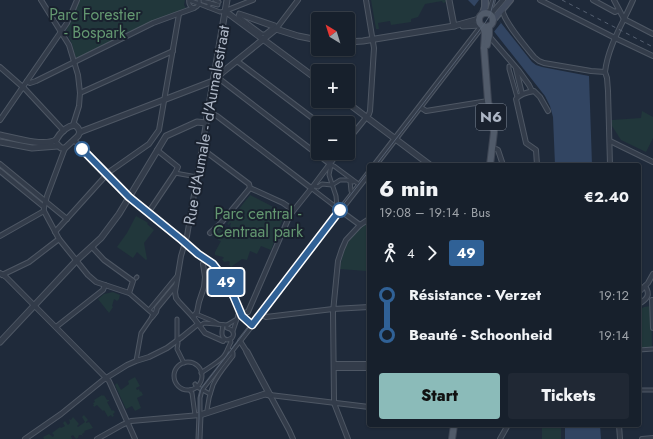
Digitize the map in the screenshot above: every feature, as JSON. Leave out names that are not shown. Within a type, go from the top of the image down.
[{"type":"main road","points":[[487,19],[502,9],[510,0]]},
{"type":"main road","name":"N6","points":[[485,1],[489,36],[485,52]]},
{"type":"main road","name":"N6","points":[[487,19],[484,48],[485,69],[488,101],[494,132],[490,163]]},
{"type":"main road","points":[[452,439],[454,427]]},
{"type":"street","points":[[0,135],[40,143],[56,140],[68,127],[73,125],[79,106],[80,93],[78,75],[69,45],[41,0]]},
{"type":"street","points":[[0,120],[70,17],[76,0]]},
{"type":"street","points":[[194,8],[190,6],[189,0],[199,2],[220,12],[253,0]]},
{"type":"street","points":[[204,0],[220,2]]},
{"type":"street","points":[[0,236],[44,209],[47,196],[65,148],[78,136],[80,132],[165,100],[215,79],[264,40],[298,0]]},
{"type":"street","points":[[355,131],[370,111],[374,50],[366,0]]},
{"type":"street","points":[[449,0],[454,26]]},
{"type":"street","points":[[487,19],[493,0]]},
{"type":"street","points":[[376,163],[503,0]]},
{"type":"street","points":[[540,0],[653,56]]},
{"type":"street","points":[[593,0],[615,12],[619,10]]},
{"type":"street","points":[[614,0],[624,19],[653,34]]},
{"type":"street","points":[[610,163],[608,78],[605,72],[606,60],[633,0]]},
{"type":"street","points":[[27,81],[30,83],[153,23],[194,8],[199,2]]},
{"type":"street","points":[[208,7],[211,2]]},
{"type":"street","name":"Rue d'Aumale - d'Aumalestraat","points":[[199,320],[179,302],[176,298],[175,291],[215,79],[225,11],[220,2]]},
{"type":"street","points":[[502,9],[508,22],[538,61],[605,72]]},
{"type":"street","points":[[225,11],[311,75]]},
{"type":"street","points":[[55,232],[109,172],[149,144],[159,130],[179,14]]},
{"type":"street","points":[[239,14],[275,25],[275,28]]},
{"type":"street","points":[[239,14],[238,16],[262,34],[266,34],[275,28]]},
{"type":"street","points":[[239,14],[268,26],[311,39]]},
{"type":"street","points":[[355,41],[454,26],[487,19]]},
{"type":"street","points":[[266,34],[268,26]]},
{"type":"street","points":[[489,36],[529,85],[532,91],[536,93],[548,111]]},
{"type":"street","points":[[80,93],[173,51]]},
{"type":"street","points":[[237,61],[311,117]]},
{"type":"street","points":[[216,66],[224,71]]},
{"type":"street","points":[[510,66],[509,69],[517,97],[516,99],[526,143],[536,150],[537,163]]},
{"type":"street","points":[[0,67],[64,131]]},
{"type":"street","points":[[516,69],[522,94]]},
{"type":"street","points":[[34,70],[41,78]]},
{"type":"street","points":[[215,79],[329,168]]},
{"type":"street","points":[[517,97],[532,91]]},
{"type":"street","points":[[420,106],[426,110],[488,101]]},
{"type":"street","points":[[354,108],[427,163]]},
{"type":"street","points":[[208,112],[217,116],[313,187],[360,225]]},
{"type":"street","points":[[0,342],[77,260],[102,238],[166,136],[197,122],[206,123]]},
{"type":"street","points":[[73,125],[77,127],[80,132]]},
{"type":"street","points":[[56,140],[56,144],[58,146]]},
{"type":"street","points":[[74,140],[129,197],[203,258],[213,264],[227,282],[239,313],[252,325]]},
{"type":"street","points":[[0,142],[32,148],[58,146],[65,148]]},
{"type":"street","points":[[610,142],[653,162]]},
{"type":"street","points":[[492,149],[498,150],[502,163]]},
{"type":"street","points":[[148,213],[178,167],[157,150]]},
{"type":"street","points":[[201,150],[205,151],[249,184],[250,188],[283,203],[293,210]]},
{"type":"street","points":[[239,313],[248,312],[286,221],[293,210],[329,168],[334,160]]},
{"type":"street","points":[[0,164],[67,219]]},
{"type":"street","points":[[313,187],[318,187],[322,184],[332,185],[340,180],[347,180],[356,183],[334,166],[331,165],[329,168]]},
{"type":"street","points":[[329,168],[329,175],[339,209]]},
{"type":"street","points":[[0,171],[44,209],[59,239],[88,275],[96,282],[129,293],[154,315]]},
{"type":"street","points":[[175,173],[197,177]]},
{"type":"street","points":[[201,373],[224,360],[231,352],[339,209],[367,174]]},
{"type":"street","points":[[350,181],[351,191]]},
{"type":"street","points":[[210,234],[250,188]]},
{"type":"street","points":[[348,439],[334,403],[333,309],[340,252],[346,240],[360,225],[367,220]]},
{"type":"street","points":[[1,275],[29,262],[59,239]]},
{"type":"street","points":[[92,247],[104,260],[135,278],[129,293]]},
{"type":"street","points":[[203,258],[202,264],[205,277],[204,288],[197,312],[205,333],[223,341]]},
{"type":"street","points":[[149,310],[178,274]]},
{"type":"street","points":[[641,290],[653,274]]},
{"type":"street","points":[[1,275],[6,277],[107,378],[135,439]]},
{"type":"street","points":[[56,327],[102,290],[105,285]]},
{"type":"street","points":[[136,361],[141,333],[154,315],[156,308],[176,285]]},
{"type":"street","points":[[641,303],[647,298],[648,292],[645,286]]},
{"type":"street","points":[[641,300],[652,300],[653,328]]},
{"type":"street","points":[[262,312],[266,317],[333,309],[367,308]]},
{"type":"street","points":[[207,410],[210,394],[218,376],[233,356],[229,347],[231,342],[230,339],[233,335],[239,313]]},
{"type":"street","points":[[177,318],[177,348],[184,363]]},
{"type":"street","points":[[230,339],[226,340],[222,337],[221,334],[224,325],[237,319]]},
{"type":"street","points":[[199,320],[224,325],[233,331]]},
{"type":"street","points":[[199,320],[213,321],[218,324]]},
{"type":"street","points":[[25,439],[61,414],[107,378],[127,365],[149,357],[182,338],[194,328],[199,320]]},
{"type":"street","points":[[240,341],[293,439]]},
{"type":"street","points":[[224,360],[231,352],[237,349]]},
{"type":"street","points":[[641,350],[653,350]]},
{"type":"street","points":[[197,415],[203,390],[231,352]]},
{"type":"street","points":[[198,385],[201,378],[201,373],[198,367],[189,363],[179,365],[174,375],[174,380],[179,387],[184,390],[190,390],[206,381]]},
{"type":"street","points":[[334,366],[367,364]]},
{"type":"street","points":[[334,366],[367,368]]},
{"type":"street","points":[[203,390],[209,384],[210,394]]},
{"type":"street","points":[[198,385],[210,394]]},
{"type":"street","points":[[190,390],[192,392],[197,415],[198,439]]},
{"type":"street","points":[[641,390],[653,390]]},
{"type":"street","points":[[97,439],[131,421],[197,415],[265,394],[367,407]]},
{"type":"street","points":[[619,427],[620,439]]},
{"type":"street","points":[[642,439],[653,438]]},
{"type":"green space","name":"Parc Forestier - Bospark","points":[[79,0],[185,0],[184,5],[186,8],[76,59],[72,44],[66,31]]},
{"type":"green space","points":[[371,0],[447,0],[447,2],[443,3],[442,1],[425,4],[418,17],[411,19],[411,22],[391,25],[390,21],[378,23],[379,29],[376,29]]},
{"type":"green space","points":[[642,111],[653,117],[653,138],[646,152],[621,140],[612,126],[612,120],[641,118]]},
{"type":"green space","name":"Parc central - Centraal park","points":[[250,195],[285,213],[271,250],[261,246],[257,254],[250,251],[247,260],[242,259],[231,267],[229,261],[224,262],[222,259],[224,258],[223,257],[215,255],[221,241],[212,236],[219,228],[229,232],[231,223],[229,225],[227,224]]},
{"type":"green space","points":[[136,216],[148,223],[147,224],[154,230],[144,243],[146,260],[137,252],[133,258],[117,247],[127,233]]},
{"type":"green space","points":[[367,223],[367,279],[366,271],[340,269],[343,254],[348,242]]},
{"type":"green space","points":[[113,292],[120,295],[117,301],[114,299],[113,307],[109,313],[98,299],[104,294]]},
{"type":"green space","points":[[651,306],[652,347],[641,348],[641,309]]},
{"type":"green space","points":[[135,377],[140,386],[136,388],[137,390],[139,389],[140,392],[141,391],[143,395],[137,398],[141,408],[135,411],[132,406],[126,409],[115,385],[117,383],[121,390],[129,384],[128,381]]},
{"type":"green space","points":[[102,395],[109,400],[107,402],[112,411],[113,410],[115,412],[113,414],[114,416],[112,417],[111,415],[108,417],[104,410],[103,411],[97,405],[94,407],[94,400]]},
{"type":"green space","points":[[84,415],[88,420],[86,423],[89,422],[93,428],[84,431],[85,432],[82,434],[83,437],[82,435],[79,435],[76,439],[73,435],[71,436],[72,439],[44,439],[43,437],[49,434],[53,437],[54,435],[52,433],[60,427],[65,426],[63,423],[65,421],[68,425],[70,423],[69,419],[71,420],[73,417],[79,424],[77,426],[78,427],[85,422],[82,417]]},
{"type":"green space","points":[[542,427],[561,427],[561,439],[542,439]]},
{"type":"water","points":[[468,0],[483,0],[532,62],[536,65],[589,76],[592,163],[555,163],[553,117],[545,96]]},
{"type":"water","points":[[565,427],[600,427],[601,439],[565,439]]},
{"type":"pier","points":[[479,0],[483,0],[501,23],[493,33],[473,8]]},
{"type":"tram line","points":[[378,163],[485,23],[490,15],[494,0]]},
{"type":"tram line","points":[[198,439],[199,397],[201,389],[367,174]]},
{"type":"railway","points":[[562,0],[653,47]]},
{"type":"bus line","name":"49","points":[[82,149],[129,197],[198,254],[213,264],[227,282],[242,316],[252,325],[340,210]]}]
